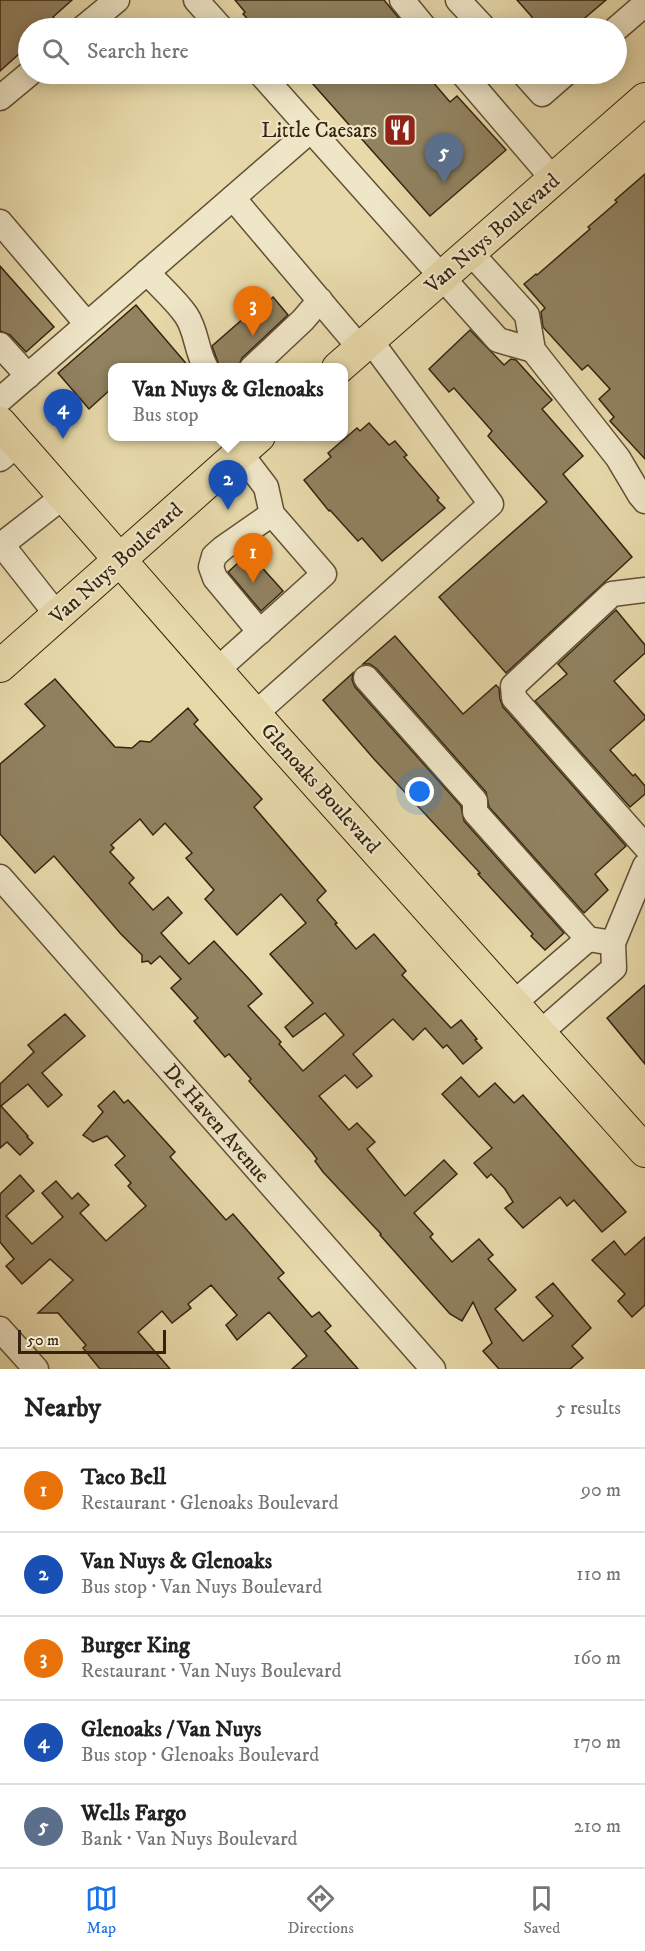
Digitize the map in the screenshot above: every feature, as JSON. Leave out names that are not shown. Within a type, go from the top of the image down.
[{"type":"main road","name":"Van Nuys Boulevard","points":[[356,352],[645,99]]},
{"type":"main road","name":"Glenoaks Boulevard","points":[[6,442],[64,496],[645,1151]]},
{"type":"main road","name":"Van Nuys Boulevard","points":[[0,666],[250,445]]},
{"type":"street","points":[[95,18],[117,0]]},
{"type":"street","points":[[196,0],[212,18]]},
{"type":"street","points":[[402,0],[417,18]]},
{"type":"street","points":[[458,0],[475,18]]},
{"type":"street","points":[[627,20],[645,4]]},
{"type":"street","points":[[0,98],[18,83]]},
{"type":"street","points":[[270,84],[498,340],[533,350]]},
{"type":"street","points":[[472,84],[553,179]]},
{"type":"street","points":[[533,84],[542,94],[554,84]]},
{"type":"street","points":[[0,400],[311,130]]},
{"type":"street","points":[[233,198],[320,300],[356,352],[491,504],[255,714]]},
{"type":"street","points":[[0,222],[87,324]]},
{"type":"street","points":[[470,252],[527,315],[533,350],[618,458],[643,496],[645,520]]},
{"type":"street","points":[[147,272],[186,315],[195,335],[203,363]]},
{"type":"street","points":[[257,363],[303,320],[320,300]]},
{"type":"street","points":[[0,345],[28,376]]},
{"type":"street","points":[[217,670],[324,574],[272,514],[266,487],[250,445]]},
{"type":"street","points":[[57,615],[1,546],[64,496]]},
{"type":"street","points":[[260,632],[215,578],[211,567],[214,556],[223,548],[272,514]]},
{"type":"street","points":[[645,590],[612,594],[513,686],[514,699],[645,846]]},
{"type":"street","points":[[366,678],[475,801],[475,812],[588,939],[613,943]]},
{"type":"street","points":[[541,1032],[614,968],[613,943],[639,897],[645,866]]},
{"type":"street","name":"De Haven Avenue","points":[[0,877],[433,1369]]},
{"type":"street","points":[[514,1003],[588,939]]},
{"type":"street","points":[[0,1329],[36,1369]]},
{"type":"building","points":[[0,0],[72,0],[54,18],[18,18],[18,55],[0,71]]},
{"type":"building","points":[[235,0],[384,0],[399,18],[247,18],[243,14],[245,12]]},
{"type":"building","points":[[517,0],[606,0],[585,18],[532,17]]},
{"type":"building","points":[[313,84],[435,84],[450,102],[457,96],[506,150],[430,216]]},
{"type":"building","points":[[645,174],[645,459],[610,421],[614,417],[599,399],[610,389],[588,365],[582,370],[543,327],[541,312],[545,308],[524,284],[590,229],[588,227]]},
{"type":"building","points":[[0,266],[54,327],[26,352],[10,335],[0,331]]},
{"type":"building","points":[[273,297],[288,315],[242,358],[240,363],[218,363],[212,346],[267,298],[270,300]]},
{"type":"building","points":[[136,305],[186,363],[108,363],[108,392],[89,409],[58,373]]},
{"type":"building","points":[[470,330],[504,365],[511,359],[516,360],[552,400],[542,409],[583,456],[563,474],[632,557],[506,673],[439,597],[547,502],[488,436],[492,431],[454,388],[449,392],[429,369]]},
{"type":"building","points":[[369,423],[389,445],[395,441],[407,455],[404,457],[445,508],[382,561],[362,538],[358,541],[329,511],[304,480],[331,457],[328,453],[342,441],[348,441],[348,436],[357,428],[360,431]]},
{"type":"building","points":[[249,553],[283,591],[261,611],[228,572]]},
{"type":"building","points":[[616,610],[645,645],[645,653],[614,681],[645,716],[645,719],[610,750],[645,786],[645,794],[630,807],[535,701],[567,674],[558,664]]},
{"type":"building","points":[[395,636],[463,714],[496,685],[499,688],[503,707],[626,846],[595,874],[608,890],[584,913],[489,807],[486,792],[377,669],[370,664],[363,664]]},
{"type":"building","points":[[353,673],[352,680],[355,687],[461,806],[464,821],[564,933],[545,950],[478,874],[480,873],[374,759],[323,700]]},
{"type":"building","points":[[55,679],[115,747],[132,748],[140,741],[150,742],[188,708],[198,720],[194,724],[262,799],[254,807],[326,891],[317,900],[356,949],[374,934],[406,971],[402,975],[451,1028],[461,1020],[477,1039],[475,1040],[482,1048],[463,1064],[447,1045],[443,1048],[425,1028],[413,1040],[393,1019],[353,1054],[372,1076],[357,1088],[345,1075],[319,1096],[349,1130],[357,1123],[375,1142],[367,1149],[405,1196],[444,1160],[457,1174],[414,1213],[433,1234],[430,1237],[452,1262],[479,1239],[493,1255],[488,1259],[516,1290],[495,1309],[523,1341],[553,1316],[536,1297],[553,1283],[591,1328],[572,1346],[583,1358],[570,1369],[499,1369],[483,1351],[492,1343],[473,1302],[462,1321],[450,1314],[381,1234],[323,1172],[312,1152],[249,1081],[251,1079],[229,1054],[225,1057],[194,1021],[198,1018],[171,988],[181,979],[160,956],[151,964],[148,961],[142,962],[142,955],[120,933],[54,856],[35,873],[0,834],[0,764],[45,726],[25,704]],"holes":[[[140,819],[153,835],[165,823],[192,853],[186,858],[214,890],[205,899],[237,935],[281,894],[306,923],[270,954],[313,1003],[285,1027],[293,1037],[325,1013],[344,1035],[303,1071],[279,1044],[281,1042],[248,1006],[262,994],[249,979],[214,941],[189,964],[161,933],[182,913],[168,897],[153,910],[129,883],[134,878],[110,852],[114,848],[111,845]]]},
{"type":"building","points":[[645,985],[645,1064],[607,1018]]},
{"type":"building","points":[[65,1014],[85,1036],[42,1073],[62,1095],[48,1107],[28,1084],[1,1106],[33,1143],[20,1155],[7,1142],[0,1148],[0,1084],[34,1052],[28,1045]]},
{"type":"building","points":[[461,1077],[479,1097],[495,1083],[514,1103],[523,1095],[626,1212],[602,1232],[574,1200],[567,1206],[560,1197],[523,1228],[505,1208],[513,1202],[505,1189],[491,1174],[487,1178],[474,1163],[492,1148],[442,1094]]},
{"type":"building","points":[[114,1091],[124,1103],[128,1100],[175,1152],[170,1157],[226,1220],[233,1214],[284,1273],[278,1278],[312,1317],[319,1312],[331,1326],[325,1331],[358,1369],[292,1369],[307,1356],[269,1312],[237,1340],[226,1325],[237,1315],[211,1285],[188,1304],[191,1308],[172,1323],[162,1311],[138,1332],[170,1369],[100,1369],[83,1348],[86,1345],[58,1313],[38,1313],[73,1280],[50,1259],[22,1284],[6,1266],[14,1259],[0,1242],[0,1194],[20,1175],[34,1191],[6,1216],[32,1244],[63,1217],[42,1193],[56,1181],[72,1199],[78,1193],[89,1205],[80,1213],[106,1241],[146,1206],[128,1186],[131,1183],[115,1165],[125,1156],[107,1136],[93,1142],[83,1135],[103,1112],[98,1106]]},
{"type":"building","points":[[645,1237],[645,1305],[632,1317],[618,1301],[625,1294],[592,1260],[614,1241],[625,1255]]},
{"type":"place","name":"Little Caesars","points":[[400,130]]},
{"type":"place","name":"Wells Fargo","points":[[444,183]]},
{"type":"place","name":"Burger King","points":[[253,336]]},
{"type":"place","name":"Glenoaks / Van Nuys","points":[[63,439]]},
{"type":"place","name":"Van Nuys & Glenoaks","points":[[228,510]]},
{"type":"place","name":"Taco Bell","points":[[253,583]]}]
